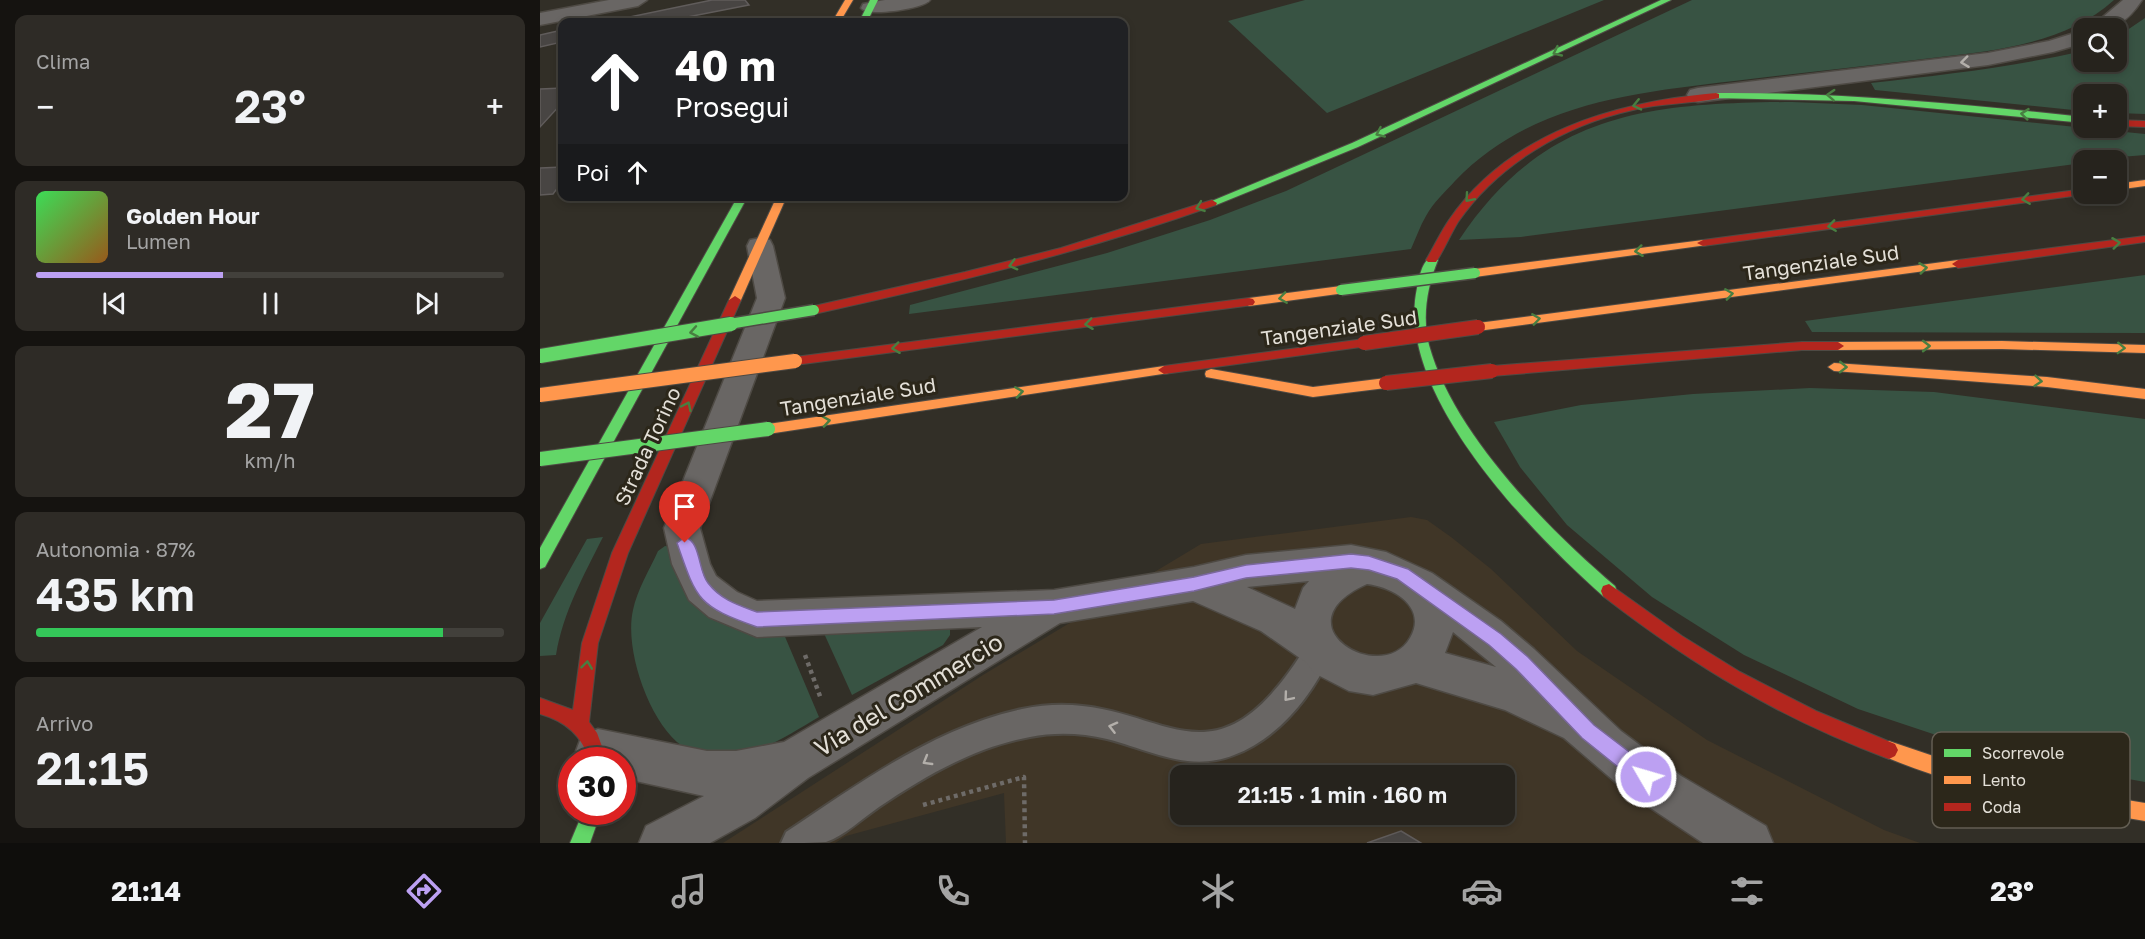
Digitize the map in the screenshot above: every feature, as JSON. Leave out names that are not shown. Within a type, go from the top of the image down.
[{"type":"main road","points":[[839,18],[849,0]]},
{"type":"main road","points":[[540,356],[814,310],[1001,268],[1163,221],[1314,163],[1667,0]]},
{"type":"main road","points":[[1932,764],[1811,718],[1758,690],[1693,652],[1637,615],[1594,579],[1515,500],[1462,426],[1440,390],[1426,358],[1420,333],[1419,299],[1426,272],[1450,222],[1488,178],[1538,143],[1565,129],[1612,112],[1683,97],[1829,95],[2073,119]]},
{"type":"main road","points":[[2127,123],[2145,124]]},
{"type":"main road","points":[[2127,185],[2145,183]]},
{"type":"main road","name":"Tangenziale Sud","points":[[540,395],[2073,193]]},
{"type":"main road","name":"Strada Torino","points":[[540,562],[740,201]]},
{"type":"main road","name":"Strada Torino","points":[[592,745],[590,643],[620,553],[780,201]]},
{"type":"main road","name":"Tangenziale Sud","points":[[540,459],[768,429],[1478,327],[2145,239]]},
{"type":"main road","points":[[1180,368],[1312,392],[1492,371],[1802,346],[2002,345],[2145,349]]},
{"type":"main road","points":[[1575,364],[1742,366]]},
{"type":"main road","points":[[1814,367],[2003,378],[2145,394]]},
{"type":"main road","points":[[540,706],[551,707],[592,745]]},
{"type":"main road","points":[[2130,809],[2145,812]]},
{"type":"main road","points":[[580,843],[587,825]]},
{"type":"street","points":[[540,19],[638,0]]},
{"type":"street","points":[[869,10],[921,0]]},
{"type":"street","points":[[1589,37],[1651,0]]},
{"type":"street","points":[[2115,18],[2133,0]]},
{"type":"street","points":[[1683,97],[1762,85],[1988,59],[2053,46],[2073,40]]},
{"type":"street","name":"Via del Commercio","points":[[760,246],[771,298],[682,528],[688,558],[700,586],[723,607],[757,619],[1054,607],[1194,584],[1246,571],[1351,561],[1402,577],[1502,645],[1588,731],[1646,777],[1719,827],[1749,843]]},
{"type":"street","points":[[1194,584],[1264,611],[1295,628],[1320,649],[1329,660],[1344,670],[1364,676],[1388,675],[1414,663],[1428,648],[1434,628],[1430,602],[1402,577],[1365,567],[1344,573],[1327,584],[1317,597],[1311,614],[1311,626],[1320,649]]},
{"type":"street","name":"Via del Commercio","points":[[663,843],[740,802],[792,762],[1054,607]]},
{"type":"street","name":"Via del Commercio","points":[[1414,663],[1513,692],[1588,731]]},
{"type":"street","name":"Via del Commercio","points":[[592,745],[707,774],[736,774],[792,762]]},
{"type":"lane","points":[[797,843],[861,798],[948,749],[984,734],[1022,724],[1066,719],[1113,726],[1186,747],[1218,746],[1250,735],[1273,715],[1303,680],[1320,649]]},
{"type":"path","points":[[801,645],[836,737]]},
{"type":"path","points":[[914,807],[1024,777],[1025,843]]},
{"type":"shaded area","points":[[1411,517],[1427,520],[1451,537],[1491,569],[1577,651],[1707,740],[1884,830],[1920,843],[1006,843],[1004,793],[846,836],[835,843],[723,843],[983,675],[1201,544]]},
{"type":"green space","points":[[1305,0],[1604,0],[1327,113],[1228,21]]},
{"type":"green space","points":[[1692,0],[2114,0],[2090,18],[2073,18],[2073,27],[2028,43],[1955,55],[1658,91],[1584,106],[1549,118],[1516,134],[1484,155],[1455,181],[1429,211],[1411,249],[909,314],[910,305],[1107,253],[1210,220],[1286,191]]},
{"type":"green space","points":[[2145,18],[2145,114],[2127,113],[2127,84],[2073,84],[2073,110],[1875,90],[1871,83],[1951,74],[2073,53],[2073,72],[2127,72],[2127,30]]},
{"type":"green space","points":[[1792,102],[1862,105],[2073,127],[2073,138],[2127,138],[2127,132],[2145,134],[2145,155],[2127,156],[2127,150],[2073,150],[2073,164],[1521,237],[1459,240],[1492,197],[1527,165],[1564,140],[1604,123],[1647,112],[1740,103]]},
{"type":"green space","points":[[2145,275],[2145,333],[1812,332],[1805,321]]},
{"type":"green space","points":[[1810,388],[1934,392],[2145,419],[2145,782],[2130,779],[2130,732],[1932,734],[1858,709],[1744,655],[1652,597],[1567,525],[1520,467],[1494,422],[1581,405],[1693,394]]},
{"type":"green space","points":[[603,537],[569,609],[556,655],[540,656],[540,623],[587,539]]},
{"type":"green space","points":[[665,546],[671,547],[676,574],[693,601],[783,632],[819,717],[769,745],[736,755],[692,750],[682,746],[670,735],[659,720],[642,684],[632,644],[631,626],[635,602],[641,587],[658,551]]},
{"type":"green space","points":[[950,628],[950,635],[943,645],[852,695],[822,629]]},
{"type":"building","points":[[712,0],[745,0],[749,5],[682,18],[625,18]]},
{"type":"building","points":[[558,31],[558,43],[540,47],[540,35]]},
{"type":"building","points":[[558,88],[558,107],[540,127],[540,89]]},
{"type":"building","points":[[558,167],[558,187],[553,194],[540,195],[540,168]]},
{"type":"building","points":[[1401,831],[1421,843],[1367,843]]},
{"type":"traffic: fast","points":[[865,18],[874,0]]},
{"type":"traffic: fast","points":[[1212,203],[1355,145],[1667,0]]},
{"type":"traffic: fast","points":[[1716,96],[1854,98],[2073,119]]},
{"type":"traffic: fast","points":[[540,562],[740,201]]},
{"type":"traffic: fast","points":[[1432,260],[1422,291],[1421,334],[1433,375],[1450,408],[1473,443],[1528,512],[1584,570],[1609,591]]},
{"type":"traffic: fast","points":[[1341,290],[1475,273]]},
{"type":"traffic: fast","points":[[540,356],[814,310]]},
{"type":"traffic: fast","points":[[540,459],[768,429]]},
{"type":"traffic: fast","points":[[580,843],[587,825]]},
{"type":"traffic: slow","points":[[838,18],[849,0]]},
{"type":"traffic: slow","points":[[2127,185],[2145,183]]},
{"type":"traffic: slow","points":[[735,300],[780,201]]},
{"type":"traffic: slow","points":[[1475,273],[1703,243]]},
{"type":"traffic: slow","points":[[1478,327],[1958,264]]},
{"type":"traffic: slow","points":[[1249,302],[1341,290]]},
{"type":"traffic: slow","points":[[1838,346],[2002,345],[2145,349]]},
{"type":"traffic: slow","points":[[540,395],[795,361]]},
{"type":"traffic: slow","points":[[1834,367],[2047,382],[2145,394]]},
{"type":"traffic: slow","points":[[768,429],[1164,370]]},
{"type":"traffic: slow","points":[[1211,374],[1313,392],[1386,383]]},
{"type":"traffic: slow","points":[[1889,750],[1932,765]]},
{"type":"traffic: slow","points":[[2130,810],[2145,812]]},
{"type":"traffic: jam","points":[[1432,260],[1454,221],[1481,188],[1513,160],[1549,138],[1588,120],[1630,108],[1673,100],[1716,96]]},
{"type":"traffic: jam","points":[[2127,123],[2145,124]]},
{"type":"traffic: jam","points":[[1703,243],[2073,193]]},
{"type":"traffic: jam","points":[[814,310],[1015,264],[1114,236],[1212,203]]},
{"type":"traffic: jam","points":[[1958,264],[2145,239]]},
{"type":"traffic: jam","points":[[580,723],[590,643],[620,553],[735,300]]},
{"type":"traffic: jam","points":[[795,361],[1249,302]]},
{"type":"traffic: jam","points":[[1364,343],[1478,327]]},
{"type":"traffic: jam","points":[[1164,370],[1364,343]]},
{"type":"traffic: jam","points":[[1492,371],[1802,346],[1838,346]]},
{"type":"traffic: jam","points":[[1386,383],[1492,371]]},
{"type":"traffic: jam","points":[[1609,591],[1656,628],[1734,678],[1810,718],[1889,750]]},
{"type":"traffic: jam","points":[[540,706],[561,713],[578,724],[591,739],[594,747]]},
{"type":"route","points":[[685,543],[688,558],[700,586],[723,607],[757,619],[1054,607],[1194,584],[1246,571],[1351,561],[1369,563],[1402,574],[1495,639],[1522,663],[1588,731],[1646,777]]}]
